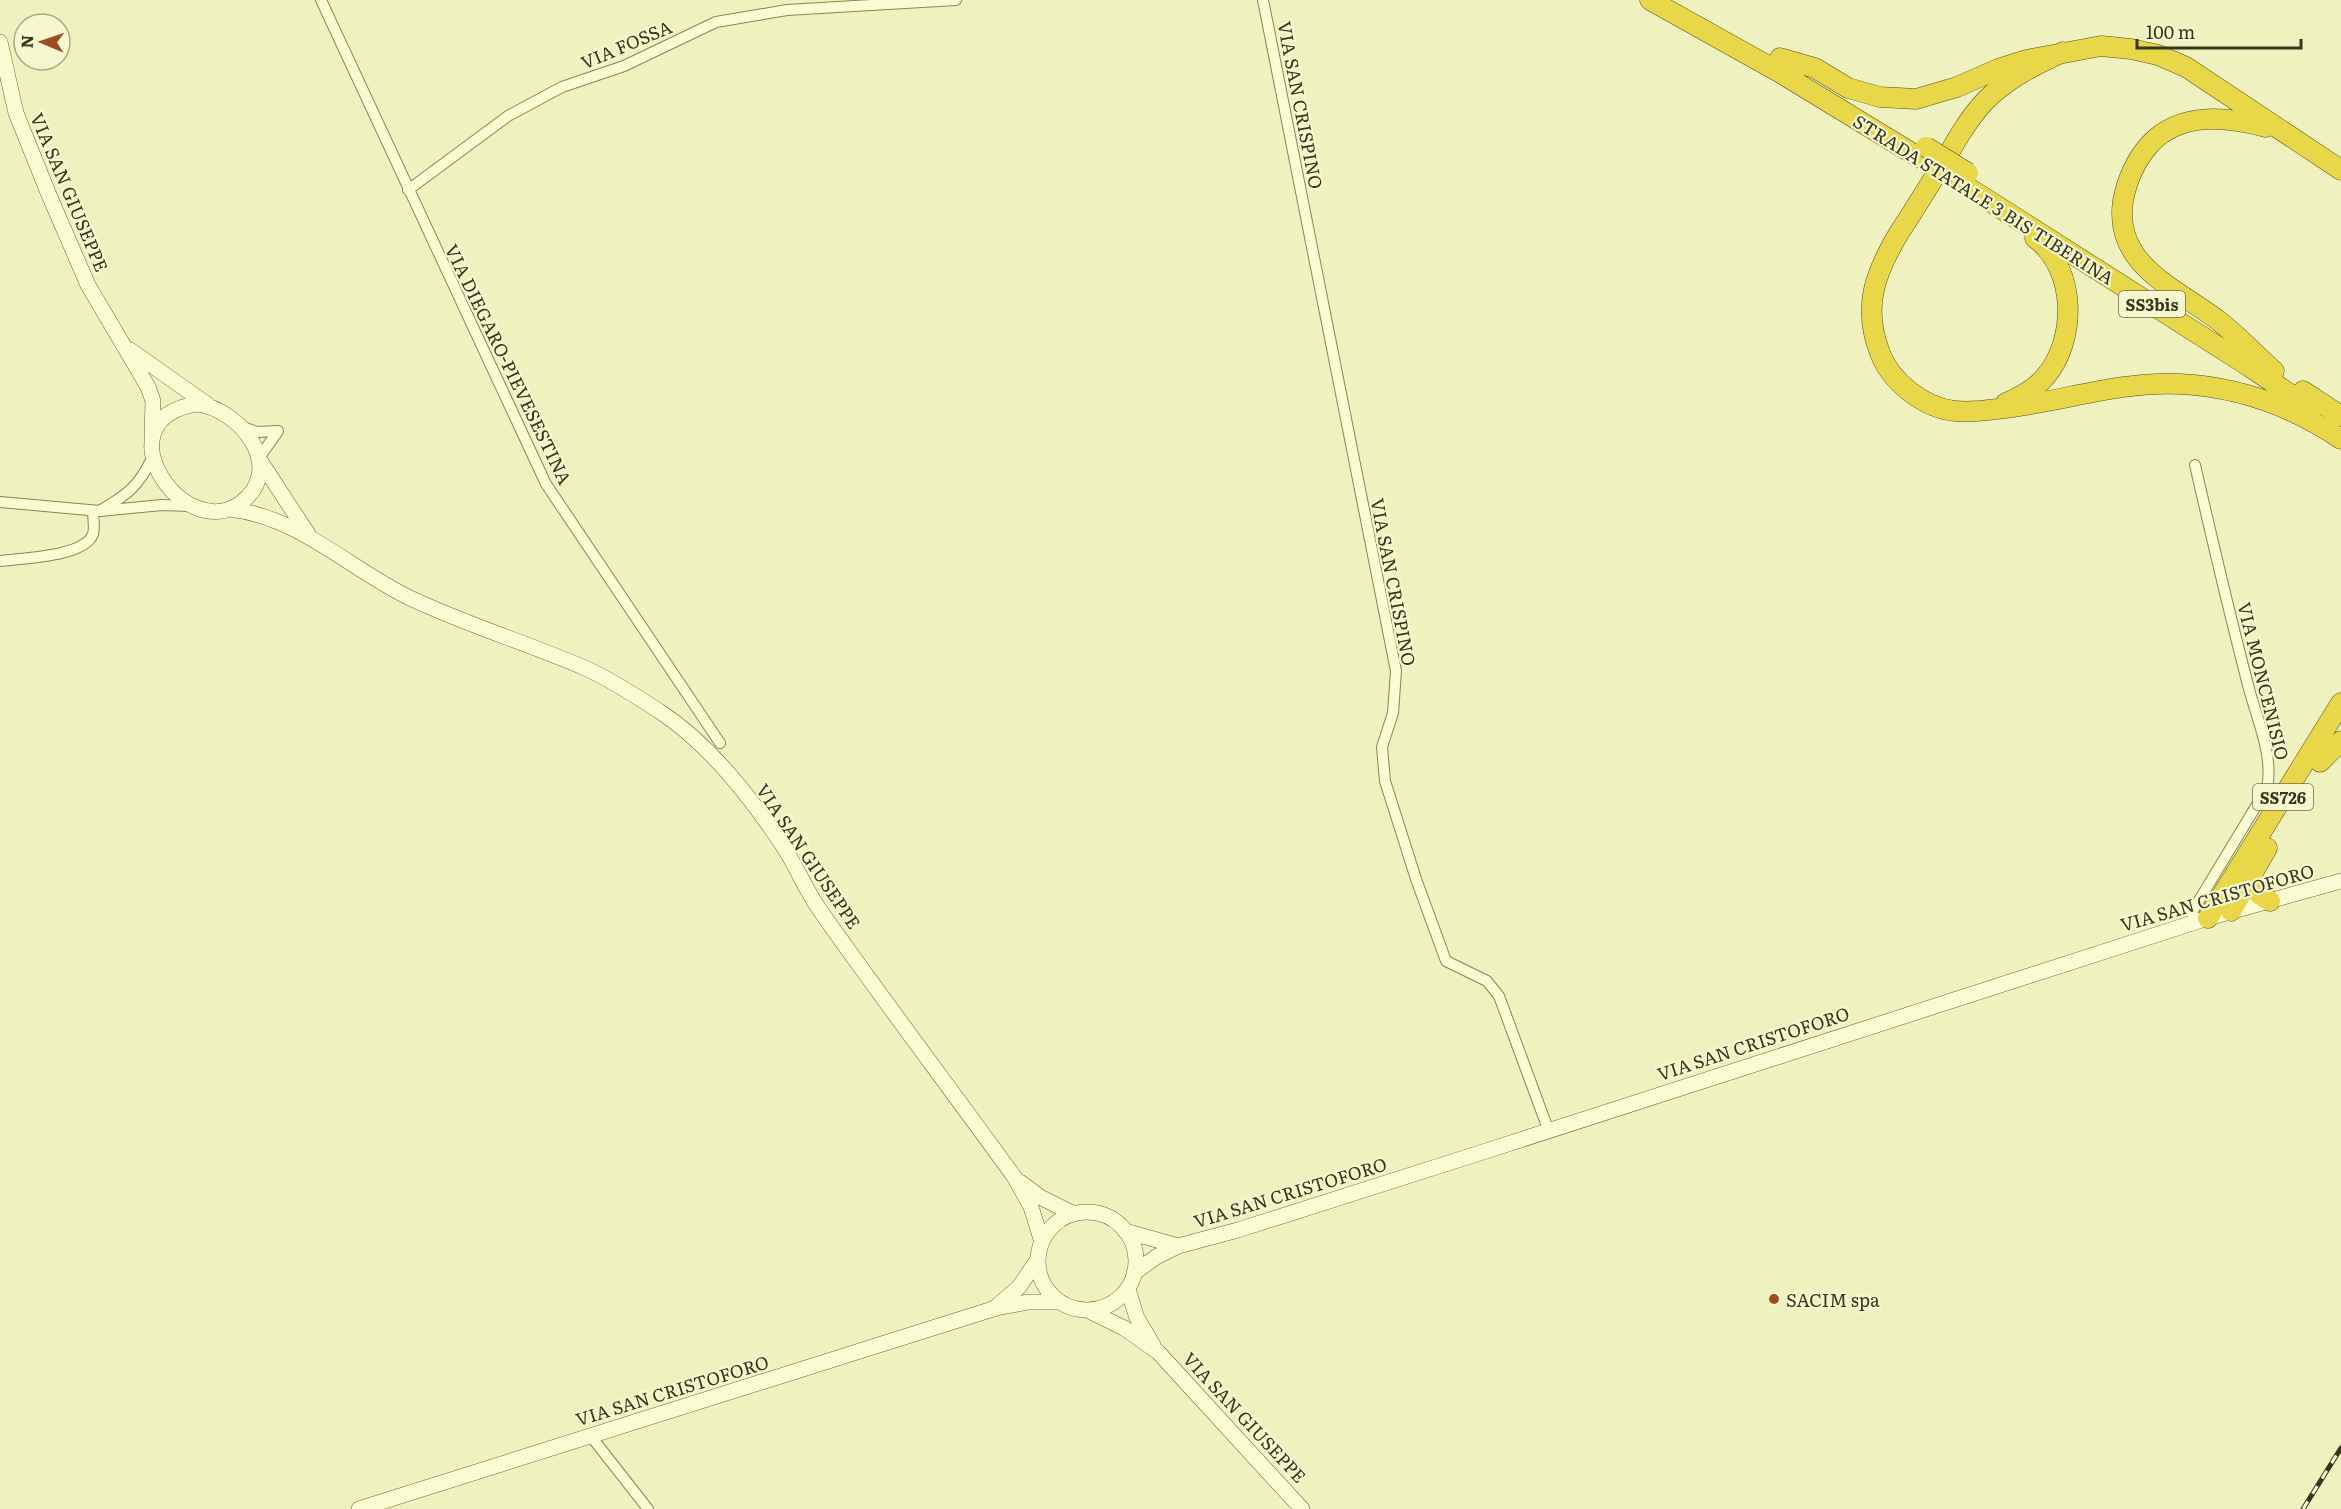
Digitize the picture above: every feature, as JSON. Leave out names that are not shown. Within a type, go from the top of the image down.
[{"type":"highway","name":"STRADA STATALE 3 BIS TIBERINA","points":[[1650,0],[1724,34],[1779,65],[1923,152],[2341,416]]},
{"type":"highway","name":"STRADA STATALE 3 BIS TIBERINA","points":[[1676,0],[1724,34]]},
{"type":"highway","points":[[1779,65],[1815,68],[1848,88],[1881,98],[1916,99],[1957,87],[1998,69],[2062,52],[2101,46],[2131,49],[2158,55],[2186,67],[2341,170]]},
{"type":"highway","points":[[2062,52],[2029,68],[2005,84],[1980,108],[1967,124],[1886,254],[1875,283],[1871,309],[1873,335],[1883,361],[1900,384],[1924,401],[1954,411],[2025,406],[2103,389],[2147,384],[2180,384],[2240,393],[2283,406],[2313,420],[2341,439]]},
{"type":"highway","points":[[2277,374],[2219,321],[2171,290],[2140,263],[2125,238],[2122,210],[2127,181],[2140,155],[2156,138],[2175,127],[2204,119],[2235,119],[2283,131]]},
{"type":"highway","name":"STRADA STATALE 3 BIS TIBERINA","points":[[1964,178],[2341,429]]},
{"type":"highway","points":[[1964,178],[2041,242],[2060,269],[2068,296],[2068,324],[2060,352],[2045,377],[2023,396],[1987,410]]},
{"type":"highway","name":"SS726","points":[[2202,920],[2224,891],[2341,703]]},
{"type":"highway","name":"SS726","points":[[2231,911],[2254,869],[2341,728]]},
{"type":"highway","points":[[2320,762],[2341,741]]},
{"type":"highway","points":[[2254,869],[2252,885],[2257,895],[2270,901]]},
{"type":"main road","name":"VIA SAN GIUSEPPE","points":[[0,42],[15,113],[88,285],[148,387],[153,401],[152,438]]},
{"type":"main road","points":[[0,91],[15,113]]},
{"type":"main road","name":"VIA SAN GIUSEPPE","points":[[125,348],[208,405]]},
{"type":"main road","points":[[208,405],[220,410],[241,426],[259,458],[257,482],[242,501],[230,508],[215,510],[194,506],[174,494],[152,458],[152,438],[162,418],[181,406],[208,405]]},
{"type":"main road","name":"VIA SAN GIUSEPPE","points":[[259,458],[309,537]]},
{"type":"main road","name":"VIA SAN GIUSEPPE","points":[[230,508],[252,511],[289,525],[359,570],[409,597],[464,622],[586,669],[660,712],[696,741],[734,780],[785,849],[817,906],[1015,1178],[1034,1215],[1042,1242]]},
{"type":"main road","name":"VIA SAN CRISTOFORO","points":[[1134,1272],[1178,1246],[1249,1226],[2202,920],[2341,881]]},
{"type":"main road","name":"VIA SAN GIUSEPPE","points":[[1015,1178],[1040,1197],[1074,1214]]},
{"type":"main road","points":[[1088,1212],[1115,1221],[1125,1231],[1134,1251],[1134,1272],[1128,1288],[1110,1305],[1087,1310],[1073,1308],[1050,1294],[1043,1284],[1038,1260],[1042,1242],[1055,1224],[1074,1214],[1088,1212]]},
{"type":"main road","name":"VIA SAN CRISTOFORO","points":[[1125,1231],[1178,1246]]},
{"type":"main road","name":"VIA SAN CRISTOFORO","points":[[996,1308],[1019,1287],[1038,1260]]},
{"type":"main road","name":"VIA SAN GIUSEPPE","points":[[1128,1288],[1137,1318],[1158,1352],[1302,1509]]},
{"type":"main road","name":"VIA SAN CRISTOFORO","points":[[359,1509],[996,1308],[1029,1302],[1060,1302]]},
{"type":"main road","name":"VIA SAN GIUSEPPE","points":[[1087,1310],[1124,1328],[1158,1352]]},
{"type":"street","points":[[321,0],[408,190]]},
{"type":"street","name":"VIA FOSSA","points":[[408,190],[508,116],[562,87],[624,66],[716,22],[787,10],[956,0]]},
{"type":"street","name":"VIA SAN CRISPINO","points":[[1263,0],[1396,671],[1393,713],[1382,747],[1384,781],[1446,961],[1487,981],[1499,996],[1548,1129]]},
{"type":"street","name":"VIA DIEGARO-PIEVESESTINA","points":[[408,190],[546,484],[720,743]]},
{"type":"street","points":[[241,426],[256,432],[284,429],[259,458]]},
{"type":"street","points":[[97,511],[125,496],[135,487],[152,458]]},
{"type":"street","name":"VIA MONCENISIO","points":[[2195,465],[2270,776],[2267,788],[2192,912],[2202,920]]},
{"type":"street","points":[[0,502],[97,511],[162,505],[194,506]]},
{"type":"street","points":[[0,561],[72,551],[88,542],[94,533],[97,511]]},
{"type":"street","points":[[590,1435],[648,1509]]},
{"type":"railway","points":[[2303,1509],[2341,1448]]},
{"type":"place","name":"SACIM spa","points":[[1774,1299]]}]
